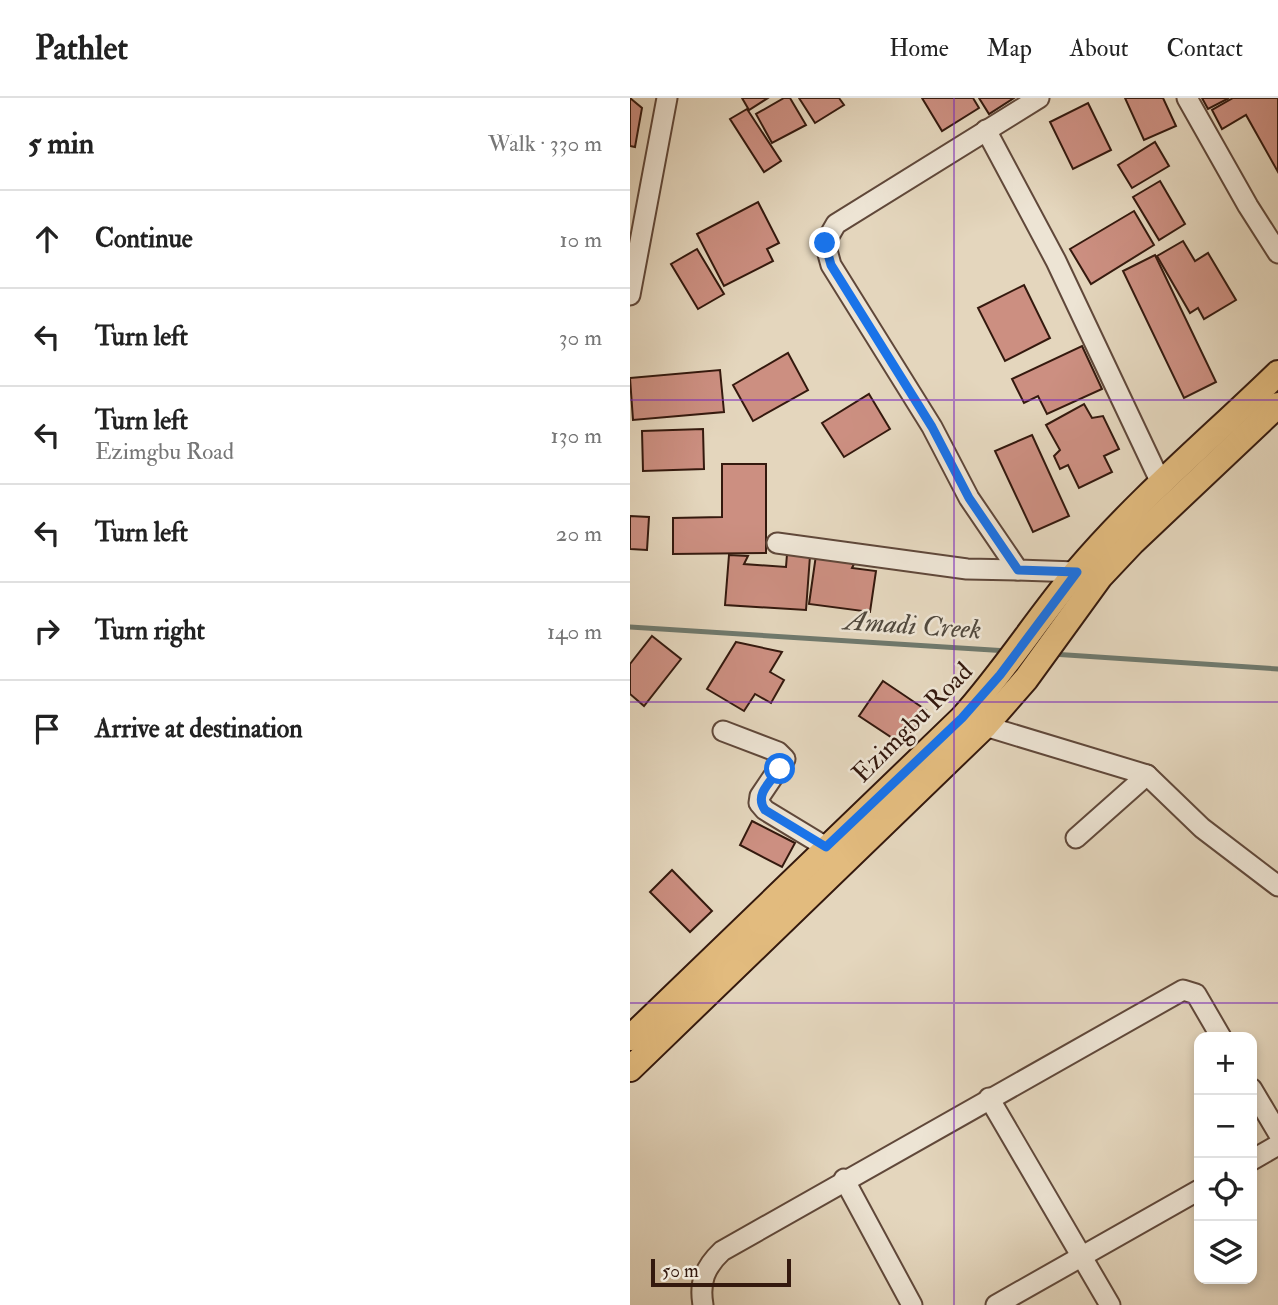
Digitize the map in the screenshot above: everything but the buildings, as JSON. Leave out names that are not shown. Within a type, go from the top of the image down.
[{"type":"main road","name":"Ezimgbu Road","points":[[641,1044],[985,726],[1026,679],[1077,572],[1116,527],[1278,373]]},
{"type":"main road","name":"Ezimgbu Road","points":[[630,1069],[641,1044],[826,847],[962,718],[1056,617],[1278,405]]},
{"type":"street","points":[[630,295],[667,98]]},
{"type":"street","points":[[1018,570],[969,498],[932,427],[831,265],[825,243],[836,224],[1039,98]]},
{"type":"street","points":[[1187,98],[1278,253]]},
{"type":"street","points":[[986,130],[1056,261],[1162,485]]},
{"type":"street","points":[[777,543],[967,569],[1077,572]]},
{"type":"street","points":[[985,726],[1147,775],[1202,828],[1278,886]]},
{"type":"street","points":[[723,731],[778,752],[785,759],[760,796],[759,803],[765,810],[826,847]]},
{"type":"street","points":[[1076,838],[1147,775]]},
{"type":"street","points":[[703,1305],[700,1289],[704,1274],[722,1251],[844,1179],[1183,990],[1196,995],[1218,1032]]},
{"type":"street","points":[[1256,1095],[1278,1133]]},
{"type":"street","points":[[989,1098],[1110,1305]]},
{"type":"street","points":[[1255,1158],[1278,1145]]},
{"type":"street","points":[[844,1179],[912,1305]]},
{"type":"street","points":[[996,1305],[1194,1193]]},
{"type":"waterway","name":"Amadi Creek","points":[[630,627],[1008,651]]},
{"type":"waterway","name":"Amadi Creek","points":[[1052,654],[1278,669]]},
{"type":"route","points":[[780,769],[760,796],[759,803],[765,810],[826,847],[962,718],[1000,675],[1077,572],[1018,570],[969,498],[932,427],[831,265],[825,243]]}]
